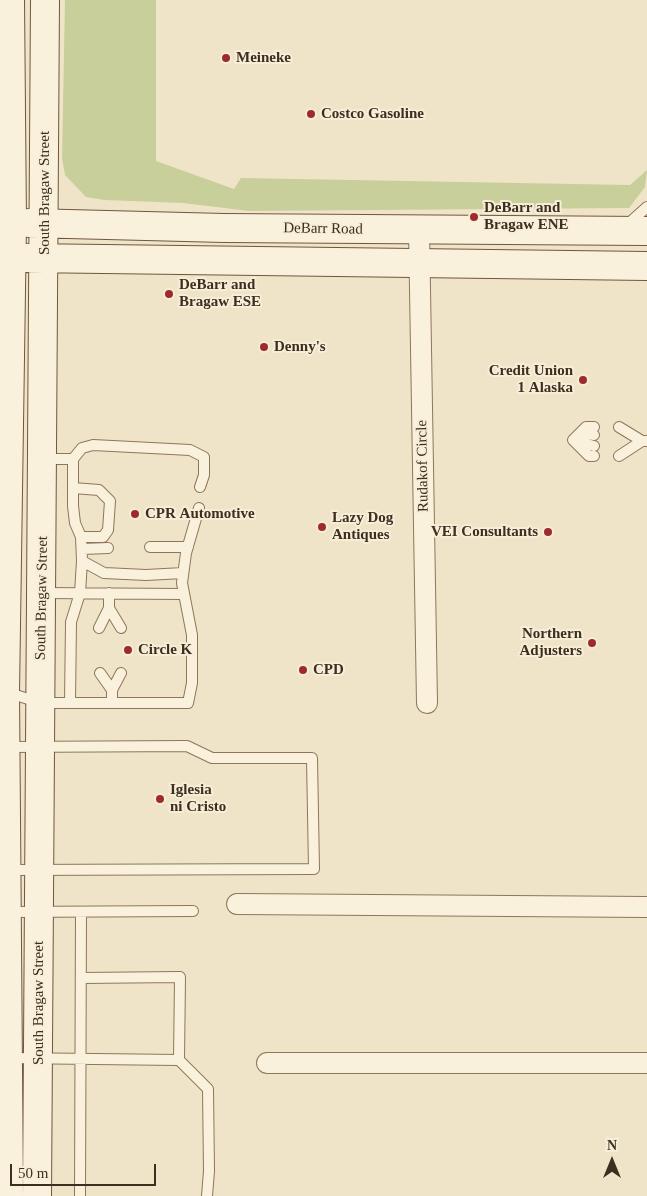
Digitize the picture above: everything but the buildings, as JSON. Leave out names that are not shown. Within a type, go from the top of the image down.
[{"type":"main road","name":"South Bragaw Street","points":[[9,1196],[6,870],[3,840],[5,747],[6,223],[10,0]]},
{"type":"main road","name":"South Bragaw Street","points":[[37,1196],[46,224],[45,0]]},
{"type":"main road","name":"DeBarr Road","points":[[6,223],[419,230],[647,231]]},
{"type":"main road","points":[[6,257],[647,266]]},
{"type":"street","name":"Rudakof Circle","points":[[419,230],[427,702]]},
{"type":"street","points":[[237,904],[647,907]]},
{"type":"street","points":[[267,1063],[647,1063]]},
{"type":"lane","points":[[611,231],[628,225],[647,208]]},
{"type":"lane","points":[[594,431],[573,440],[589,456],[594,451]]},
{"type":"lane","points":[[619,431],[644,441]]},
{"type":"lane","points":[[619,452],[644,441]]},
{"type":"lane","points":[[70,702],[72,622],[80,593],[82,561],[81,537],[75,523],[73,459],[82,448],[93,445],[190,450],[204,457],[204,475],[200,487]]},
{"type":"lane","points":[[43,459],[73,459]]},
{"type":"lane","points":[[73,488],[99,490],[110,501],[108,530],[103,537],[81,537]]},
{"type":"lane","points":[[5,692],[41,702],[188,703],[192,683],[192,634],[183,594],[183,573],[199,508]]},
{"type":"lane","points":[[150,547],[188,547]]},
{"type":"lane","points":[[82,549],[108,548]]},
{"type":"lane","points":[[82,561],[104,573],[146,575],[183,573]]},
{"type":"lane","points":[[42,593],[183,594]]},
{"type":"lane","points":[[99,628],[109,608],[109,593]]},
{"type":"lane","points":[[109,608],[121,628]]},
{"type":"lane","points":[[100,673],[112,690]]},
{"type":"lane","points":[[112,702],[112,690],[121,673]]},
{"type":"lane","points":[[5,747],[187,746],[212,758],[312,758],[314,869],[6,870]]},
{"type":"lane","points":[[6,912],[193,911]]},
{"type":"lane","points":[[80,1196],[81,912]]},
{"type":"lane","points":[[81,978],[180,978],[179,1060]]},
{"type":"lane","points":[[8,1058],[179,1060],[208,1089],[209,1171],[207,1196]]},
{"type":"green space","points":[[65,0],[156,0],[156,161],[234,189],[241,178],[630,185],[647,170],[645,187],[629,208],[249,211],[183,203],[104,200],[86,197],[65,175],[62,158]]},
{"type":"place","name":"Meineke","points":[[226,58]]},
{"type":"place","name":"Costco Gasoline","points":[[311,114]]},
{"type":"place","name":"DeBarr and Bragaw ENE","points":[[474,217]]},
{"type":"place","name":"DeBarr and Bragaw ESE","points":[[169,294]]},
{"type":"place","name":"Denny's","points":[[264,347]]},
{"type":"place","name":"Credit Union 1 Alaska","points":[[583,380]]},
{"type":"place","name":"CPR Automotive","points":[[135,514]]},
{"type":"place","name":"Lazy Dog Antiques","points":[[322,527]]},
{"type":"place","name":"VEI Consultants","points":[[548,532]]},
{"type":"place","name":"Northern Adjusters","points":[[592,643]]},
{"type":"place","name":"Circle K","points":[[128,650]]},
{"type":"place","name":"CPD","points":[[303,670]]},
{"type":"place","name":"Iglesia ni Cristo","points":[[160,799]]}]
